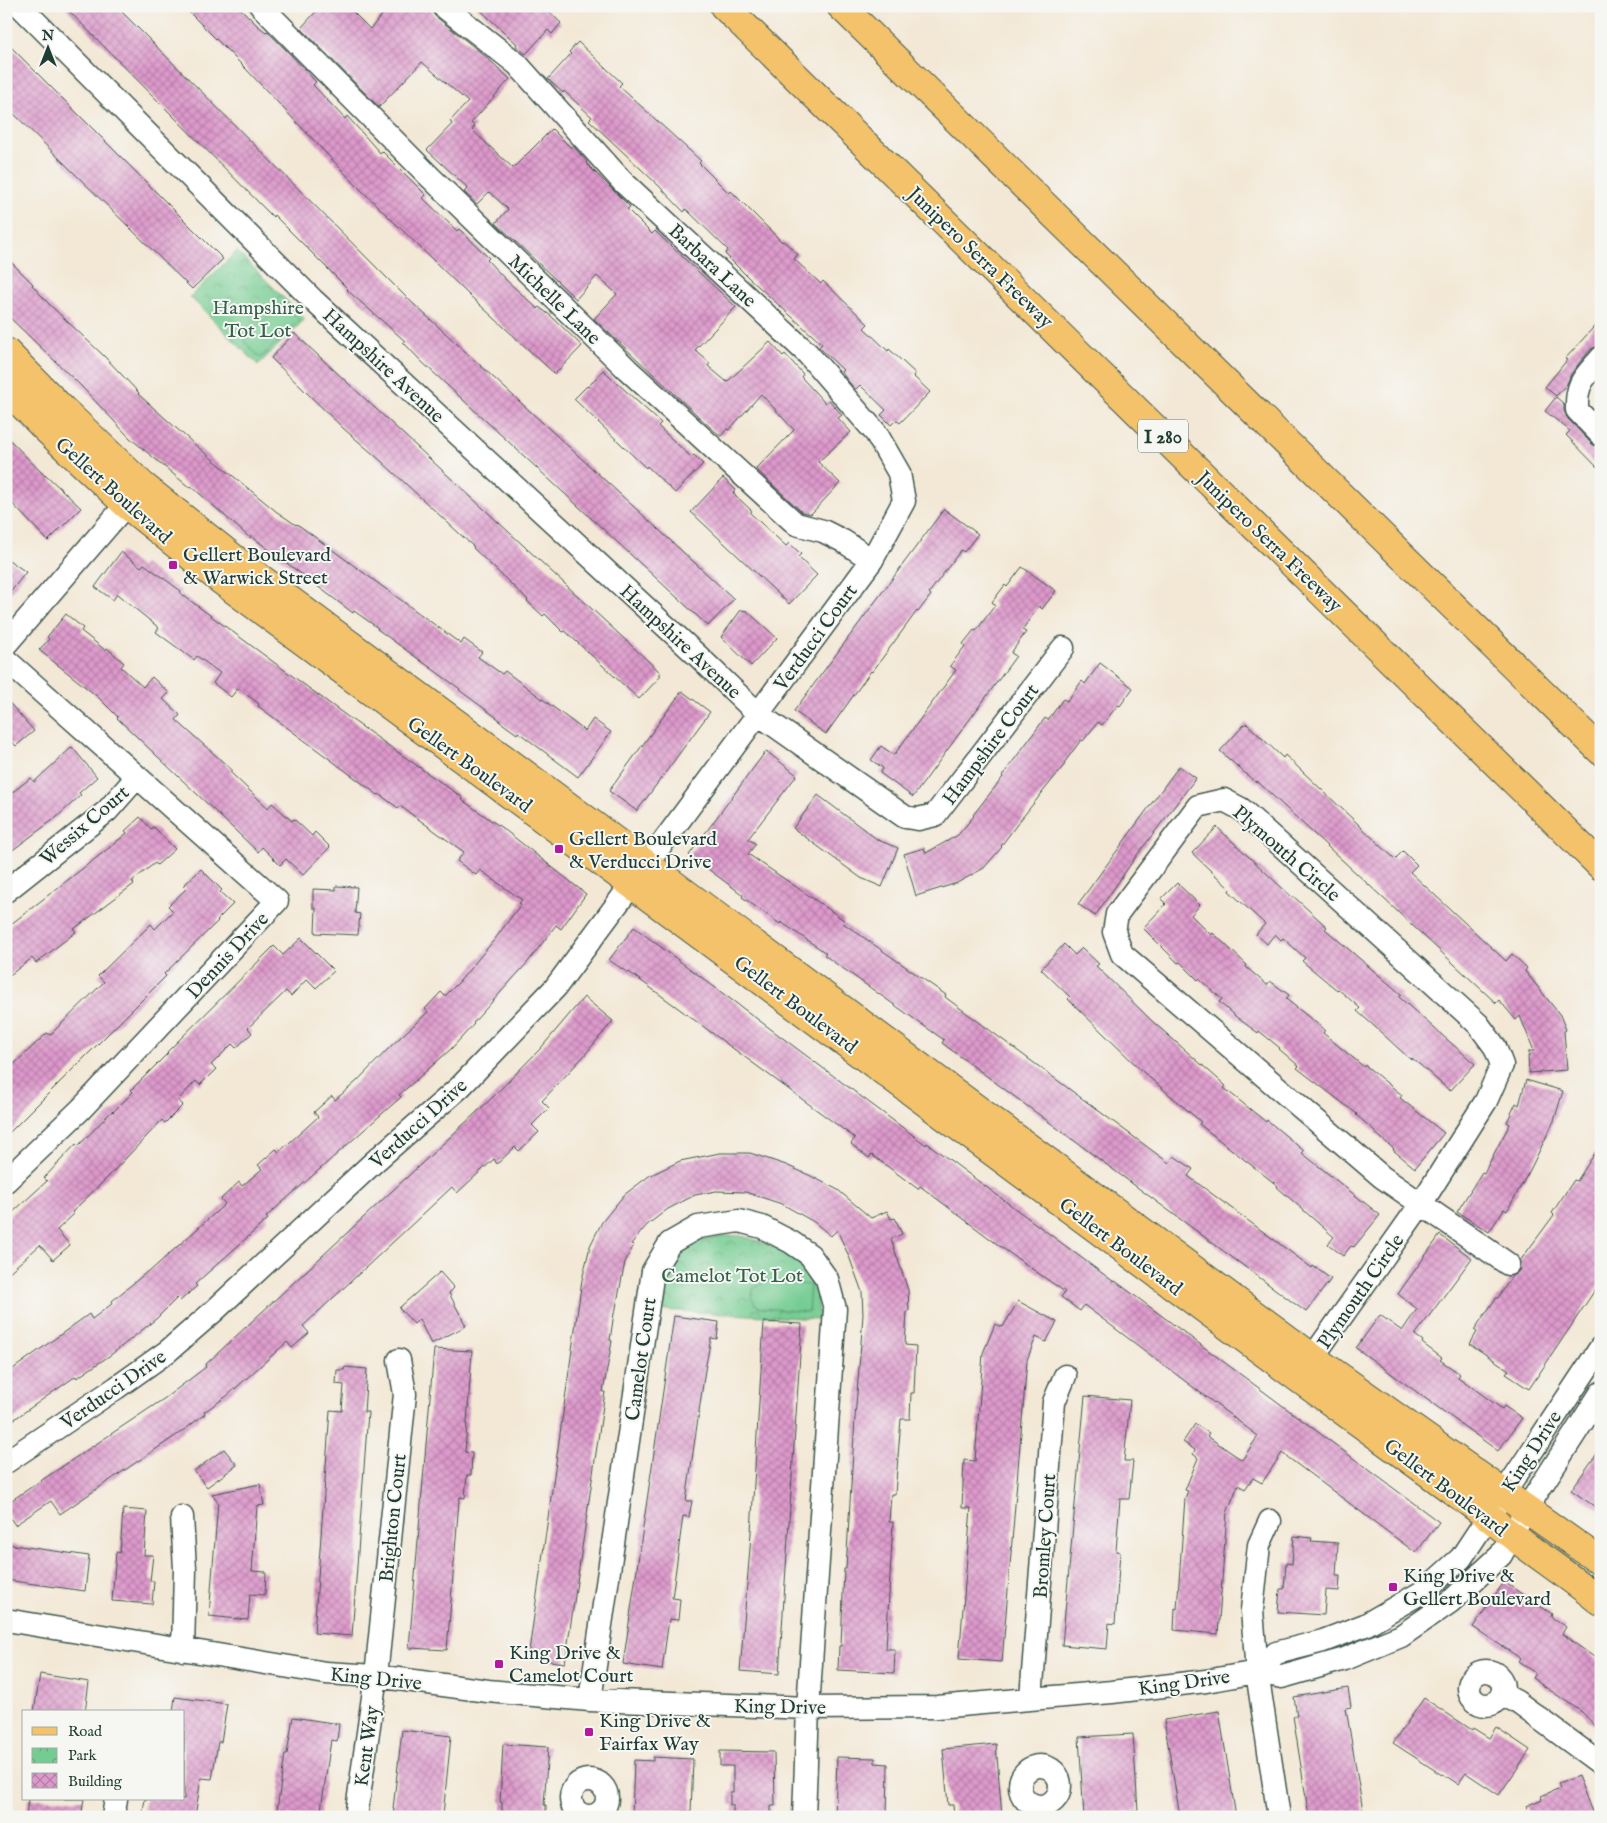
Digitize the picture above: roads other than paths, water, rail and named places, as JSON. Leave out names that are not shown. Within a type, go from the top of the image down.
[{"type":"main road","name":"Junipero Serra Freeway","points":[[724,6],[1601,866]]},
{"type":"main road","points":[[841,6],[1601,751]]},
{"type":"main road","name":"Gellert Boulevard","points":[[6,352],[69,416],[134,495]]},
{"type":"main road","name":"Gellert Boulevard","points":[[6,388],[65,447],[134,495],[237,561],[640,873],[1306,1368],[1490,1517],[1512,1537],[1601,1602]]},
{"type":"main road","name":"Gellert Boulevard","points":[[1306,1368],[1527,1508],[1601,1562]]},
{"type":"street","name":"Hampshire Avenue","points":[[20,6],[313,300],[692,650],[758,714]]},
{"type":"street","name":"Michelle Lane","points":[[261,6],[428,175],[627,370],[788,517],[796,524],[823,531],[843,541],[872,560]]},
{"type":"street","name":"Barbara Lane","points":[[443,6],[518,64],[622,181],[807,353],[876,433],[899,473],[904,501],[872,560]]},
{"type":"street","points":[[1601,358],[1579,384],[1576,399],[1577,410],[1601,435]]},
{"type":"street","points":[[6,644],[134,495]]},
{"type":"street","name":"Verducci Court","points":[[758,714],[872,560]]},
{"type":"street","name":"Hampshire Court","points":[[758,714],[905,817],[918,819],[936,815],[1063,648]]},
{"type":"street","name":"Dennis Drive","points":[[6,660],[277,901],[81,1109],[6,1181]]},
{"type":"street","name":"Verducci Drive","points":[[6,1462],[168,1351],[222,1304],[374,1162],[460,1087],[555,988],[758,714]]},
{"type":"street","name":"Wessix Court","points":[[6,891],[107,811],[137,777]]},
{"type":"street","name":"Plymouth Circle","points":[[1306,1368],[1421,1204],[1486,1101],[1502,1064],[1495,1047],[1478,1024],[1241,809],[1224,800],[1198,806],[1117,914],[1114,932],[1122,954],[1382,1177],[1421,1204]]},
{"type":"street","points":[[1421,1204],[1508,1264]]},
{"type":"street","name":"Camelot Court","points":[[590,1700],[653,1271],[670,1243],[698,1227],[739,1221],[762,1228],[791,1242],[810,1255],[827,1280],[835,1309],[808,1708],[804,1817]]},
{"type":"street","name":"King Drive","points":[[1257,1672],[1276,1653],[1323,1642],[1365,1625],[1424,1591],[1461,1558],[1601,1347]]},
{"type":"street","name":"Brighton Court","points":[[376,1676],[404,1394],[399,1360]]},
{"type":"street","name":"Bromley Court","points":[[1031,1698],[1054,1402],[1065,1376]]},
{"type":"street","name":"King Drive","points":[[6,1620],[326,1673],[376,1676],[488,1691],[590,1700],[808,1708],[937,1707],[1187,1683],[1257,1672],[1282,1676],[1345,1659],[1401,1636],[1450,1602],[1500,1555],[1527,1508],[1601,1392]]},
{"type":"street","points":[[182,1517],[185,1569],[183,1650]]},
{"type":"street","points":[[1270,1521],[1259,1545],[1252,1610],[1257,1672],[1279,1817]]},
{"type":"street","name":"Kent Way","points":[[356,1817],[376,1676]]},
{"type":"street","points":[[1502,1694],[1517,1702],[1601,1764]]},
{"type":"street","points":[[113,1817],[116,1800]]},
{"type":"place","name":"Gellert Boulevard & Warwick Street","points":[[173,565]]},
{"type":"place","name":"Gellert Boulevard & Verducci Drive","points":[[559,849]]},
{"type":"place","name":"King Drive & Gellert Boulevard","points":[[1393,1587]]},
{"type":"place","name":"King Drive & Camelot Court","points":[[499,1664]]},
{"type":"place","name":"King Drive & Fairfax Way","points":[[589,1732]]},
{"type":"park label","name":"Hampshire Tot Lot","points":[[258,318]]},
{"type":"park label","name":"Camelot Tot Lot","points":[[732,1275]]}]
